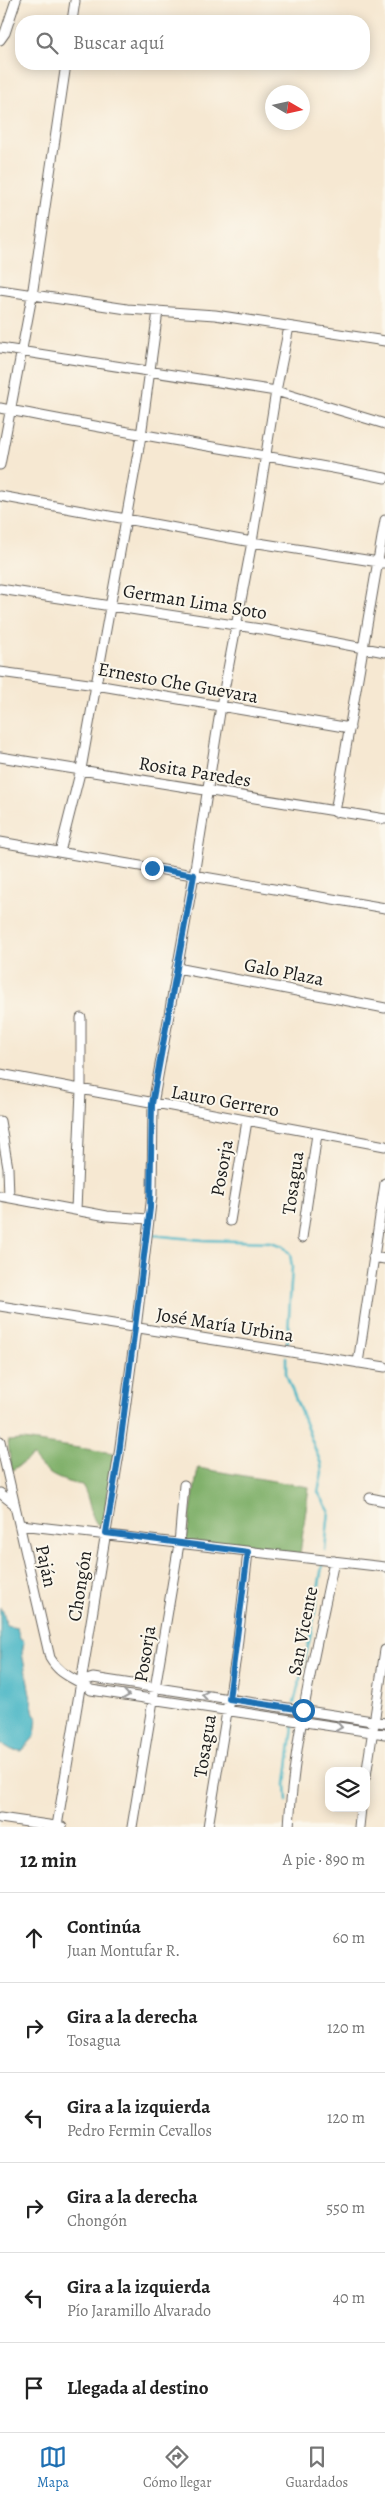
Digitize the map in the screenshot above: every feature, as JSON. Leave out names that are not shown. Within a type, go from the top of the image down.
[{"type":"street","points":[[0,40],[5,32],[16,0]]},
{"type":"street","points":[[73,15],[76,1]]},
{"type":"street","points":[[0,465],[32,296],[65,70]]},
{"type":"street","points":[[0,290],[127,309],[215,315],[385,341]]},
{"type":"street","points":[[60,852],[80,769],[126,520],[141,436],[158,311]]},
{"type":"street","name":"Chongón","points":[[59,1827],[106,1533],[136,1328],[152,1195],[152,1104],[194,875],[220,706],[237,626],[276,392],[289,327]]},
{"type":"street","points":[[0,348],[276,392],[385,424]]},
{"type":"street","points":[[0,408],[141,436],[266,455],[385,478]]},
{"type":"street","points":[[0,496],[252,542],[381,562]]},
{"type":"street","points":[[335,812],[363,649],[381,562],[385,520]]},
{"type":"street","name":"German Lima Soto","points":[[0,589],[109,605],[385,652]]},
{"type":"street","name":"Ernesto Che Guevara","points":[[0,672],[96,685],[350,728]]},
{"type":"street","name":"Rosita Paredes","points":[[0,756],[385,819]]},
{"type":"street","points":[[0,842],[385,908]]},
{"type":"street","name":"Galo Plaza","points":[[177,968],[385,1008]]},
{"type":"street","points":[[76,1210],[81,1090],[81,1018]]},
{"type":"street","name":"Lauro Gerrero","points":[[0,1074],[152,1104],[385,1146]]},
{"type":"street","points":[[0,1121],[8,1168],[4,1196],[108,1216],[148,1219]]},
{"type":"street","name":"Posorja","points":[[230,1221],[247,1121]]},
{"type":"street","name":"Tosagua","points":[[302,1238],[316,1134]]},
{"type":"street","points":[[358,1363],[385,1184]]},
{"type":"street","points":[[373,1257],[385,1259]]},
{"type":"street","name":"José María Urbina","points":[[0,1306],[385,1367]]},
{"type":"street","name":"Paján","points":[[0,1441],[14,1504],[21,1525],[50,1658],[63,1675],[81,1682],[91,1690],[385,1734]]},
{"type":"street","name":"Posorja","points":[[132,1827],[179,1544],[184,1485]]},
{"type":"street","points":[[0,1493],[14,1504]]},
{"type":"street","points":[[370,1498],[385,1501]]},
{"type":"street","points":[[21,1525],[106,1533],[179,1544],[385,1567]]},
{"type":"street","name":"Tosagua","points":[[208,1827],[229,1699],[248,1552]]},
{"type":"street","name":"San Vicente","points":[[289,1827],[291,1796],[303,1710],[334,1561]]},
{"type":"street","points":[[367,1767],[385,1650]]},
{"type":"street","points":[[81,1682],[93,1678],[385,1723]]},
{"type":"street","points":[[358,1827],[360,1812]]},
{"type":"street","points":[[0,1818],[59,1827]]},
{"type":"green space","points":[[23,1440],[114,1453],[103,1525],[97,1524],[94,1520],[82,1485],[54,1476],[43,1468],[33,1456],[11,1471],[8,1441]]},
{"type":"green space","points":[[198,1468],[309,1487],[300,1554],[186,1541]]},
{"type":"water","points":[[0,1608],[3,1611],[7,1626],[17,1628],[20,1639],[24,1642],[22,1653],[34,1714],[37,1718],[35,1736],[22,1751],[12,1750],[0,1743]]},
{"type":"waterway","points":[[151,1235],[203,1240],[271,1242],[283,1246],[290,1254],[292,1267],[287,1349]]},
{"type":"waterway","points":[[286,1357],[286,1374],[321,1464],[322,1473],[318,1492],[329,1511],[325,1550]]},
{"type":"waterway","points":[[294,1703],[311,1634],[322,1566]]},
{"type":"waterway","points":[[287,1801],[286,1784],[293,1726]]},
{"type":"route","points":[[152,868],[194,875],[152,1104],[152,1195],[119,1454],[106,1533],[248,1552],[236,1657],[229,1699],[303,1710]]}]
